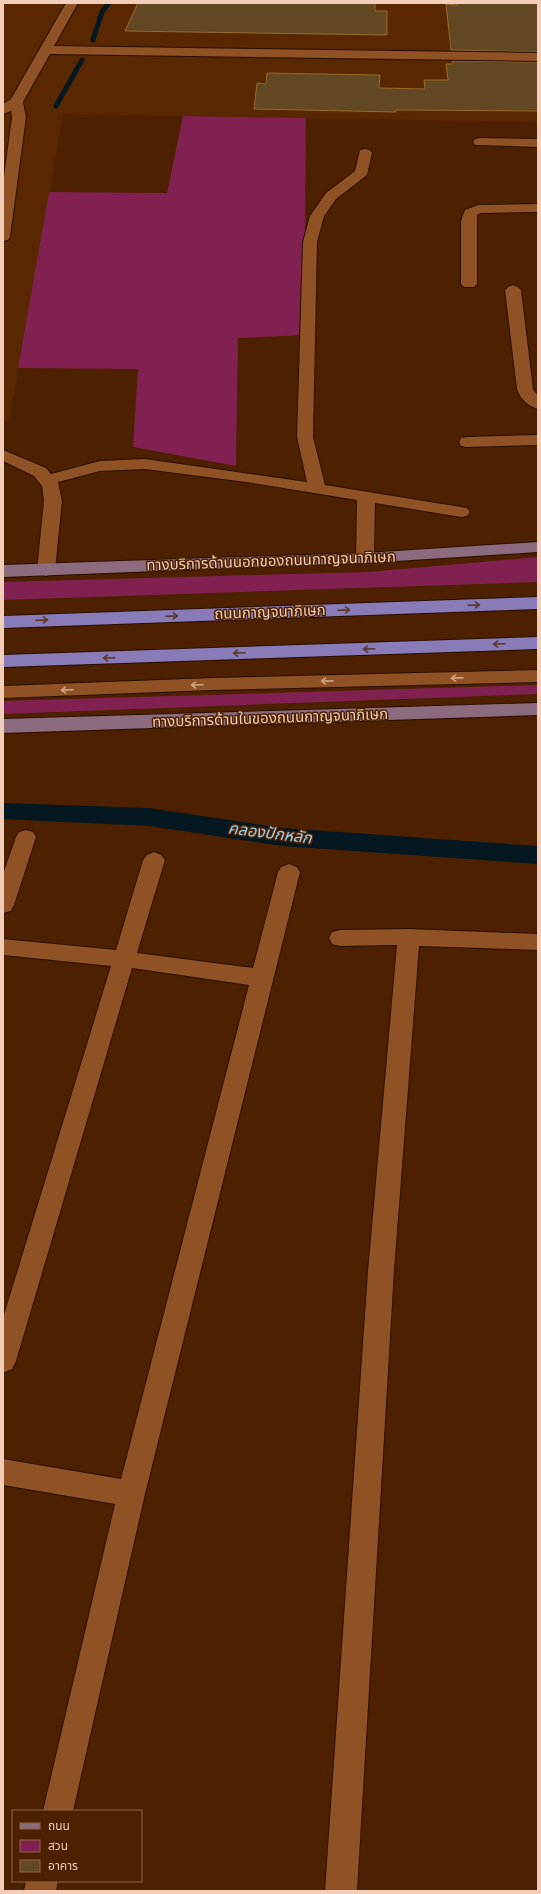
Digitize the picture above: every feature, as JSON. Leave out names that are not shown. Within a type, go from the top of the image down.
[{"type":"highway","name":"ถนนกาญจนาภิเษก","points":[[3,622],[538,603]]},
{"type":"highway","points":[[3,661],[538,643]]},
{"type":"main road","name":"ทางบริการด้านนอกของถนนกาญจนาภิเษก","points":[[3,571],[365,558],[538,546]]},
{"type":"main road","name":"ทางบริการด้านในของถนนกาญจนาภิเษก","points":[[3,726],[538,709]]},
{"type":"street","points":[[3,110],[46,50],[72,3]]},
{"type":"street","points":[[46,50],[538,57]]},
{"type":"street","points":[[3,237],[19,117],[9,102]]},
{"type":"street","points":[[480,142],[536,143],[538,158]]},
{"type":"street","points":[[317,488],[305,437],[310,242],[317,216],[331,196],[362,172],[364,153]]},
{"type":"street","points":[[469,284],[468,221],[470,213],[478,209],[538,208]]},
{"type":"street","points":[[513,290],[525,389],[527,395],[538,404]]},
{"type":"street","points":[[467,442],[538,440]]},
{"type":"street","points":[[3,455],[40,472],[51,485],[53,501],[46,570]]},
{"type":"street","points":[[47,480],[100,466],[145,464],[317,488],[461,512]]},
{"type":"street","points":[[365,558],[366,496]]},
{"type":"street","points":[[3,692],[212,684],[538,676]]},
{"type":"street","points":[[3,905],[26,837]]},
{"type":"street","points":[[3,1361],[154,860]]},
{"type":"street","points":[[58,1810],[131,1494],[288,872]]},
{"type":"street","points":[[341,1891],[380,1279],[409,937]]},
{"type":"street","points":[[340,938],[409,937],[538,942]]},
{"type":"street","points":[[3,947],[124,959],[262,978]]},
{"type":"street","points":[[3,1472],[131,1494]]},
{"type":"shaded area","points":[[3,3],[538,3],[538,122],[63,114],[9,421],[3,420]]},
{"type":"green space","points":[[183,116],[306,118],[304,335],[238,338],[236,466],[133,447],[138,369],[18,368],[49,192],[167,193]]},
{"type":"green space","points":[[538,557],[538,582],[3,600],[3,582],[368,572]]},
{"type":"green space","points":[[538,685],[538,694],[3,714],[3,701]]},
{"type":"building","points":[[138,3],[375,3],[375,11],[387,11],[387,35],[125,31]]},
{"type":"building","points":[[457,3],[538,3],[538,52],[451,50],[446,4],[457,5]]},
{"type":"building","points":[[452,61],[538,62],[538,111],[396,110],[396,112],[254,109],[257,83],[266,84],[267,73],[380,75],[379,88],[425,89],[424,80],[448,80],[446,64],[453,64]]},
{"type":"waterway","points":[[93,40],[102,12],[109,3]]},
{"type":"waterway","points":[[56,106],[82,60]]},
{"type":"waterway","name":"คลองปักหลัก","points":[[3,811],[149,817],[283,837],[538,855]]}]
